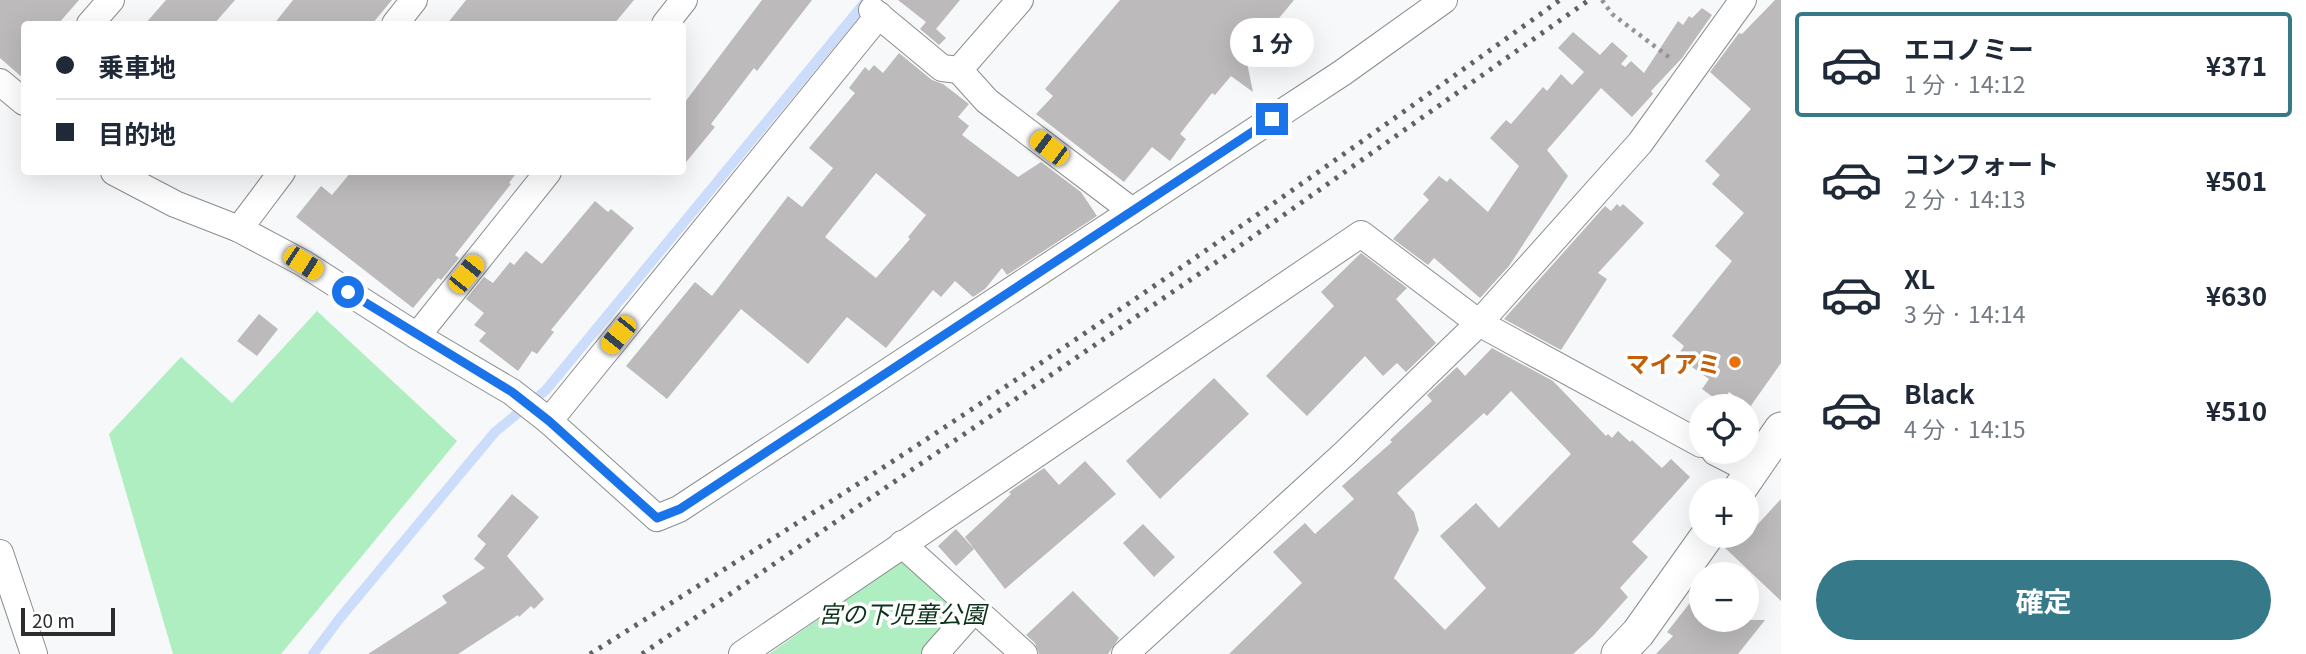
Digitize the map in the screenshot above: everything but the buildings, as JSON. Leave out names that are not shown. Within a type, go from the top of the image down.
[{"type":"street","points":[[93,21],[111,0]]},
{"type":"street","points":[[397,21],[414,0]]},
{"type":"street","points":[[667,21],[684,0]]},
{"type":"street","points":[[959,70],[1020,0]]},
{"type":"street","points":[[120,175],[175,204],[239,229],[303,263],[417,336],[512,392],[657,518],[680,509],[1342,73],[1444,0]]},
{"type":"street","points":[[1125,654],[1345,453],[1479,323],[1640,143],[1744,0]]},
{"type":"street","points":[[543,417],[876,13],[942,68],[959,70],[987,101],[1132,211]]},
{"type":"street","points":[[0,82],[21,99]]},
{"type":"street","points":[[239,229],[280,175]]},
{"type":"street","points":[[417,336],[546,175]]},
{"type":"street","points":[[743,654],[1361,233],[1479,323],[1689,437]]},
{"type":"street","points":[[1747,478],[1781,429]]},
{"type":"street","points":[[1727,464],[1742,478]]},
{"type":"street","points":[[902,544],[1024,654]]},
{"type":"street","points":[[1618,654],[1638,632],[1698,548]]},
{"type":"street","points":[[0,553],[34,654]]},
{"type":"street","points":[[935,654],[974,610]]},
{"type":"path","points":[[1602,0],[1612,14],[1692,75]]},
{"type":"green space","points":[[317,311],[457,441],[281,654],[173,654],[109,434],[181,357],[232,403]]},
{"type":"green space","name":"宮の下児童公園","points":[[900,562],[914,563],[953,602],[952,621],[921,654],[769,654]]},
{"type":"waterway","points":[[313,654],[495,432],[546,390],[866,1]]},
{"type":"railway","points":[[590,654],[1020,377],[1292,191],[1560,0]]},
{"type":"railway","points":[[642,654],[1234,250],[1589,0]]},
{"type":"place","name":"マイアミ","points":[[1735,362]]},
{"type":"route","points":[[348,292],[512,392],[549,421],[657,518],[680,509],[1272,119]]}]
